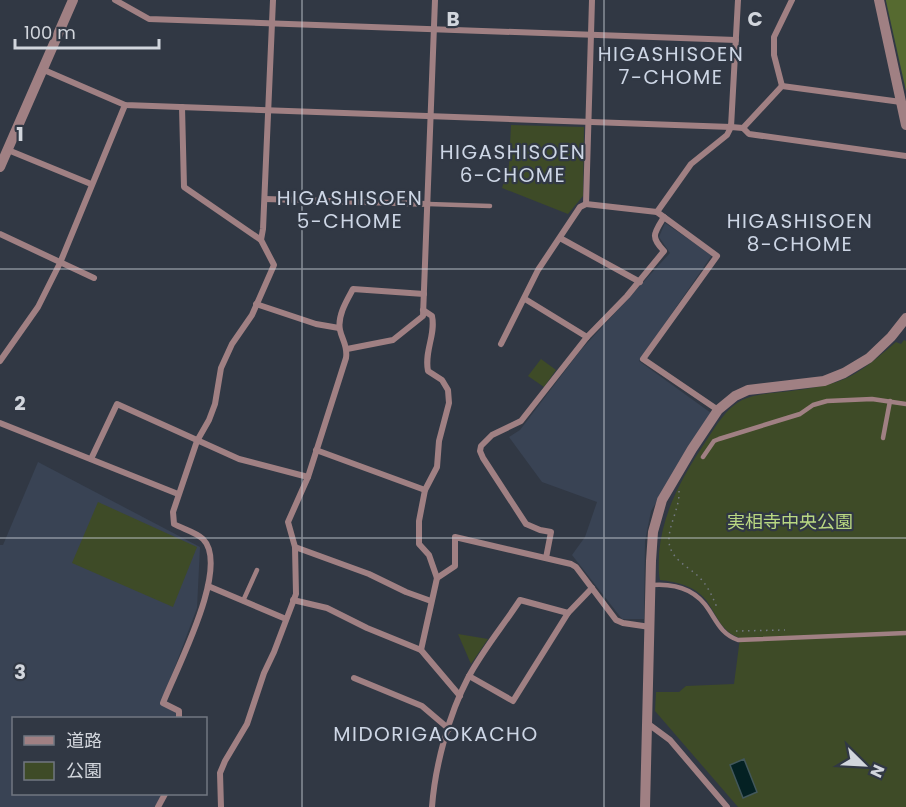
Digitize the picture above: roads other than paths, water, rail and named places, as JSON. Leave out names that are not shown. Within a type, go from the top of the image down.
[{"type":"street","points":[[0,167],[73,0]]},
{"type":"street","points":[[116,0],[149,19],[736,40]]},
{"type":"street","points":[[261,240],[265,199],[273,0]]},
{"type":"street","points":[[347,349],[393,340],[423,316],[435,0]]},
{"type":"street","points":[[586,204],[592,0]]},
{"type":"street","points":[[657,212],[691,164],[727,135],[731,127],[738,0]]},
{"type":"street","points":[[782,86],[774,55],[774,37],[792,0]]},
{"type":"street","points":[[879,0],[906,125]]},
{"type":"street","points":[[44,70],[125,105],[731,127],[743,128],[748,134],[906,156]]},
{"type":"street","points":[[782,86],[901,102]]},
{"type":"street","points":[[743,128],[782,86]]},
{"type":"street","points":[[0,361],[38,307],[60,263],[125,105]]},
{"type":"street","points":[[179,717],[179,711],[163,703],[202,612],[211,558],[209,548],[202,538],[174,524],[173,512],[197,441],[215,404],[221,368],[232,344],[252,315],[274,265],[261,240],[184,187],[182,107]]},
{"type":"street","points":[[8,150],[91,184]]},
{"type":"street","points":[[265,199],[428,204]]},
{"type":"street","points":[[501,344],[538,270],[580,207],[586,204],[657,212],[717,256],[643,359],[718,410]]},
{"type":"street","points":[[546,558],[552,532],[526,524],[483,458],[480,451],[481,446],[492,435],[521,421],[586,337],[640,282],[664,251],[654,238],[657,226],[664,217]]},
{"type":"street","points":[[0,234],[94,278]]},
{"type":"street","points":[[560,238],[640,282]]},
{"type":"street","points":[[221,807],[220,773],[247,724],[264,673],[296,594],[295,548],[288,522],[308,477],[347,349],[339,328],[343,307],[353,289],[424,294]]},
{"type":"street","points":[[525,299],[586,337]]},
{"type":"street","points":[[256,304],[316,324],[339,328]]},
{"type":"street","points":[[421,650],[437,578],[429,555],[419,544],[419,521],[425,490],[437,467],[439,441],[449,404],[448,390],[442,380],[428,371],[426,358],[434,328],[432,316],[423,310]]},
{"type":"street","points":[[645,807],[653,532],[662,500],[692,448],[718,410],[735,396],[748,390],[824,381],[844,373],[869,358],[905,323]]},
{"type":"street","points":[[91,459],[117,404],[239,459],[308,477]]},
{"type":"street","points":[[0,423],[178,494]]},
{"type":"street","points":[[316,450],[425,490]]},
{"type":"street","points":[[437,578],[455,566],[455,537],[576,567],[616,620],[650,627]]},
{"type":"street","points":[[295,548],[369,574],[431,601]]},
{"type":"street","points":[[208,586],[286,619]]},
{"type":"street","points":[[469,676],[513,701],[568,612],[592,588]]},
{"type":"street","points":[[293,600],[327,608],[377,633],[421,650],[460,696]]},
{"type":"street","points":[[432,807],[436,777],[460,696],[469,676],[520,600],[568,612]]},
{"type":"street","points":[[354,678],[422,706],[449,729]]},
{"type":"street","points":[[647,723],[670,740],[727,807]]},
{"type":"lane","points":[[428,204],[490,206]]},
{"type":"lane","points":[[703,457],[714,441],[800,414],[827,400],[853,399],[906,404]]},
{"type":"lane","points":[[883,438],[890,401]]},
{"type":"lane","points":[[243,601],[257,570]]},
{"type":"lane","points":[[651,585],[674,585],[692,592],[703,602],[720,630],[738,640],[906,633]]},
{"type":"district","name":"HIGASHISOEN 7-CHOME","points":[[671,66]]},
{"type":"district","name":"HIGASHISOEN 6-CHOME","points":[[513,164]]},
{"type":"district","name":"HIGASHISOEN 5-CHOME","points":[[350,210]]},
{"type":"district","name":"HIGASHISOEN 8-CHOME","points":[[800,232]]},
{"type":"district","name":"MIDORIGAOKACHO","points":[[436,734]]},
{"type":"park label","name":"実相寺中央公園","points":[[790,521]]}]
